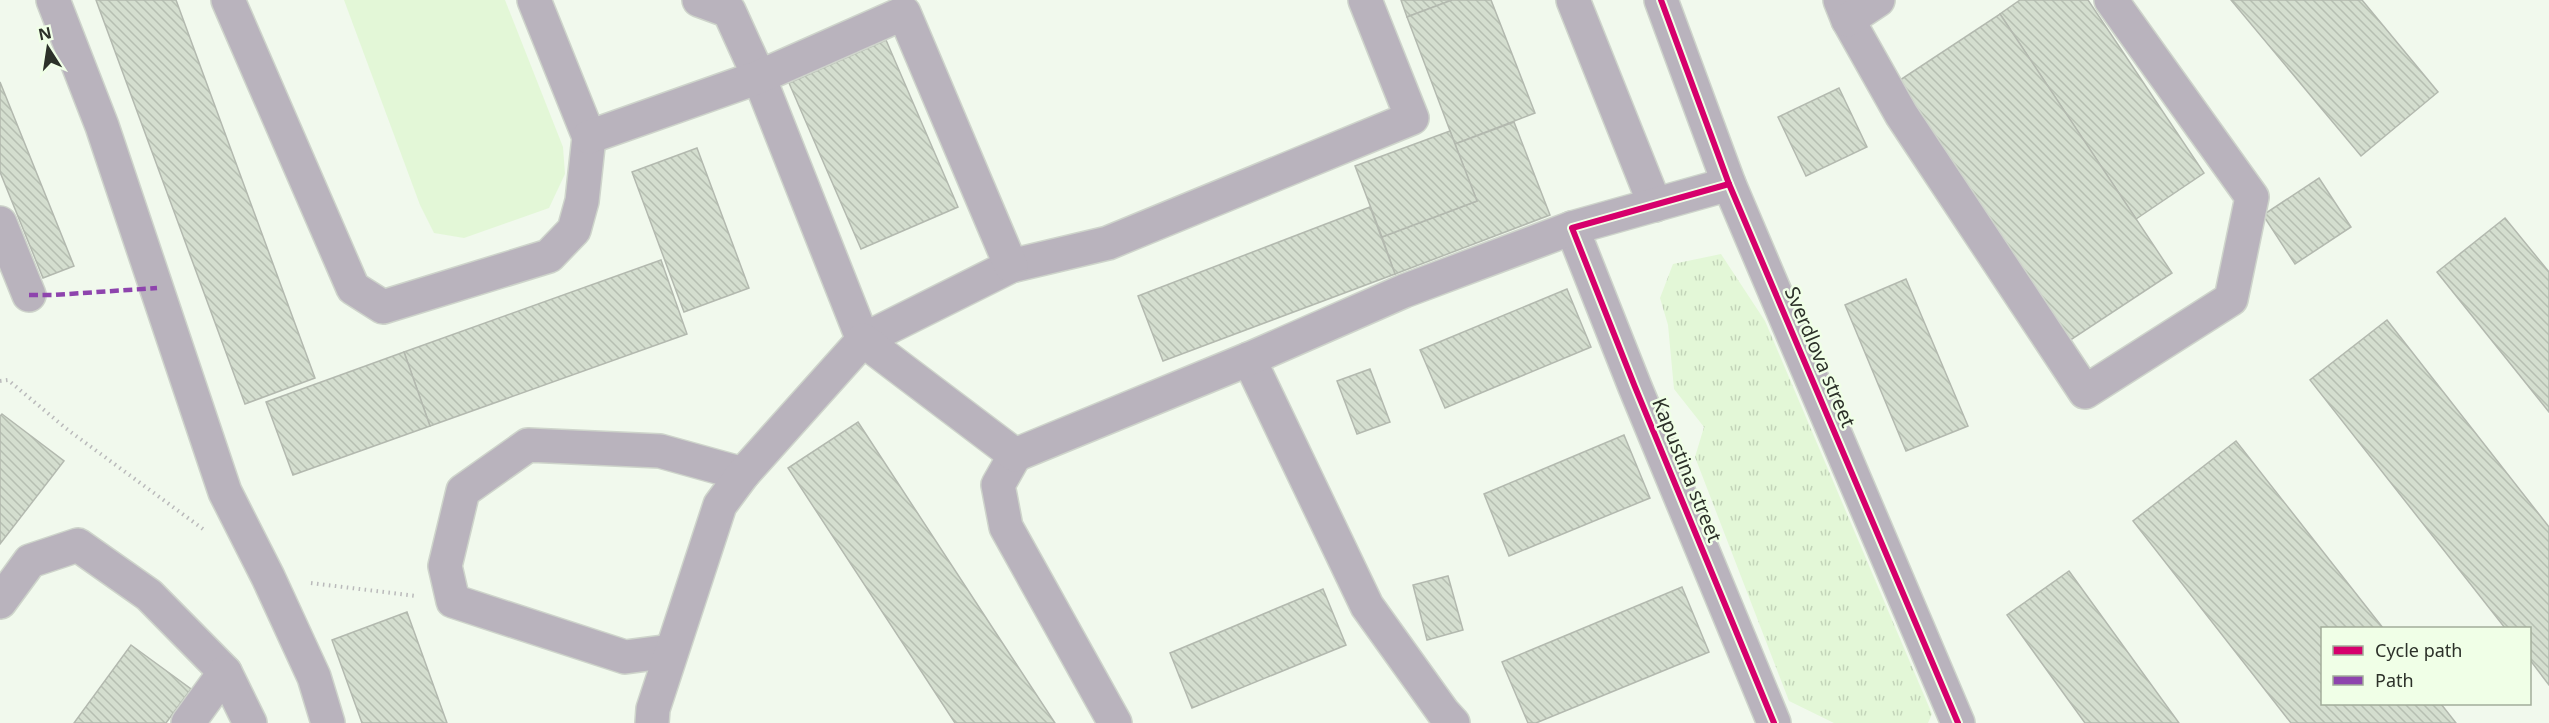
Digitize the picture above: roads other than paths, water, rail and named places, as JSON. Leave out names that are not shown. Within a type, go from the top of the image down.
[{"type":"street","points":[[53,0],[102,126],[225,492],[268,577],[314,677],[327,723]]},
{"type":"street","points":[[228,0],[352,288],[383,308],[549,256],[574,230],[582,201],[590,137],[534,0]]},
{"type":"street","points":[[699,0],[729,11],[759,77],[863,340],[1015,455]]},
{"type":"street","points":[[652,723],[653,709],[671,651],[720,505],[743,474],[863,340],[1011,266],[1108,243],[1412,118],[1365,0]]},
{"type":"street","points":[[1573,0],[1655,205]]},
{"type":"street","name":"Sverdlova street","points":[[1660,0],[1729,184],[1958,723]]},
{"type":"street","points":[[1878,0],[1844,10],[1900,114],[2085,392],[2230,299],[2252,197],[2111,0]]},
{"type":"street","points":[[590,137],[759,77],[904,13],[1011,266]]},
{"type":"street","points":[[1114,723],[1006,527],[998,485],[1015,455],[1249,359],[1404,291],[1572,228],[1729,184]]},
{"type":"street","points":[[0,223],[29,295]]},
{"type":"street","name":"Kapustina street","points":[[1572,228],[1774,723]]},
{"type":"street","points":[[1249,359],[1367,606],[1453,723]]},
{"type":"street","points":[[671,651],[625,657],[453,601],[446,566],[463,491],[528,445],[660,451],[743,474]]},
{"type":"street","points":[[0,602],[30,561],[78,545],[148,595],[225,672],[250,723]]},
{"type":"street","points":[[188,723],[225,672]]}]
